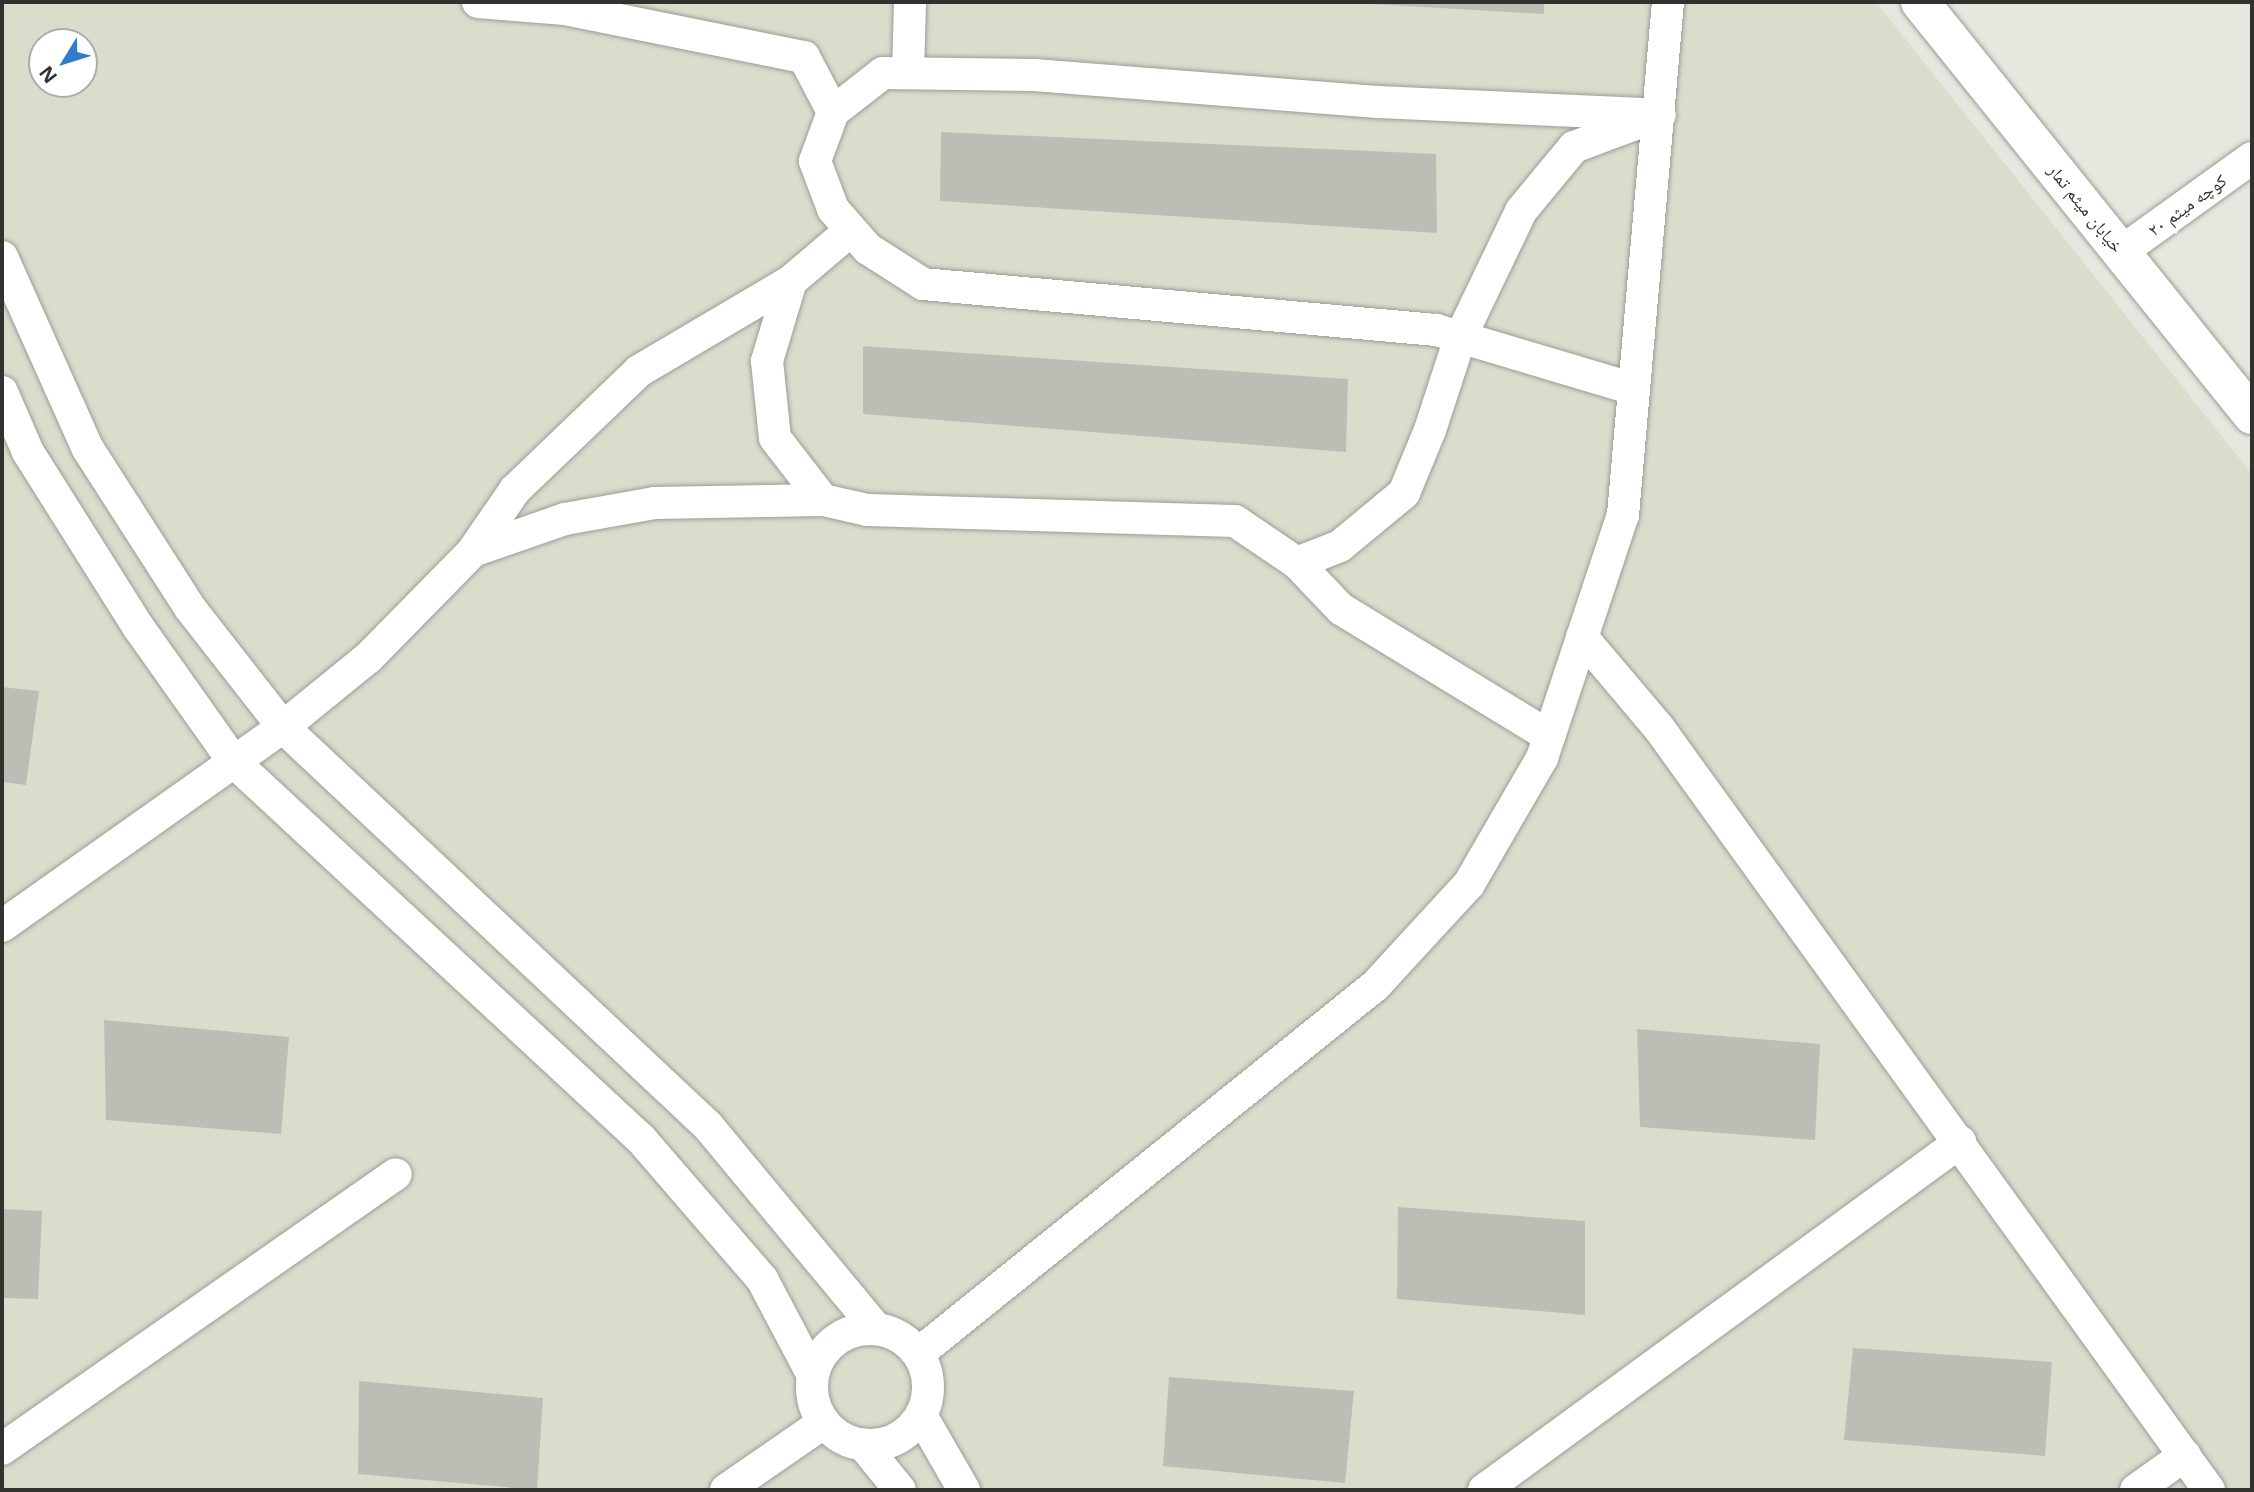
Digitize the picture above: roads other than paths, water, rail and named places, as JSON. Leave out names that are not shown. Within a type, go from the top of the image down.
[{"type":"street","points":[[478,2],[565,9],[804,57],[832,112]]},
{"type":"street","points":[[908,73],[910,2]]},
{"type":"street","points":[[919,1353],[1376,985],[1469,884],[1542,758],[1623,514],[1668,2]]},
{"type":"street","name":"خیابان میثم تمار","points":[[1920,2],[2252,415]]},
{"type":"street","points":[[1634,389],[1436,330],[923,284],[868,249],[851,230],[833,209],[816,161],[832,112],[883,73],[1034,75],[1378,102],[1660,115]]},
{"type":"street","points":[[1297,562],[1340,546],[1404,493],[1430,430],[1460,338],[1521,211],[1574,147],[1660,115]]},
{"type":"street","name":"کوچه میثم ۲۰","points":[[2121,252],[2252,158]]},
{"type":"street","points":[[2,926],[283,727],[368,658],[473,551],[514,490],[639,371],[791,281],[851,230]]},
{"type":"street","points":[[2,257],[88,449],[190,608],[283,727],[708,1126],[876,1328]]},
{"type":"street","points":[[791,281],[767,360],[775,438],[823,500]]},
{"type":"street","points":[[2,391],[29,452],[139,628],[234,762],[641,1139],[762,1279],[813,1374]]},
{"type":"street","points":[[473,551],[565,519],[655,503],[823,500],[867,510],[1235,521],[1297,562],[1341,609],[1549,736]]},
{"type":"street","points":[[1582,637],[1659,728],[2209,1490]]},
{"type":"street","points":[[1484,1490],[1960,1142]]},
{"type":"street","points":[[2,1449],[396,1174]]},
{"type":"street","points":[[876,1328],[900,1336],[919,1353],[930,1384],[922,1417],[899,1440],[865,1447],[842,1439],[823,1423],[812,1399],[813,1374],[825,1349],[848,1332],[876,1328]]},
{"type":"street","points":[[922,1417],[964,1490]]},
{"type":"street","points":[[726,1490],[823,1423]]},
{"type":"street","points":[[865,1447],[900,1490]]},
{"type":"street","points":[[2136,1490],[2185,1455]]}]
